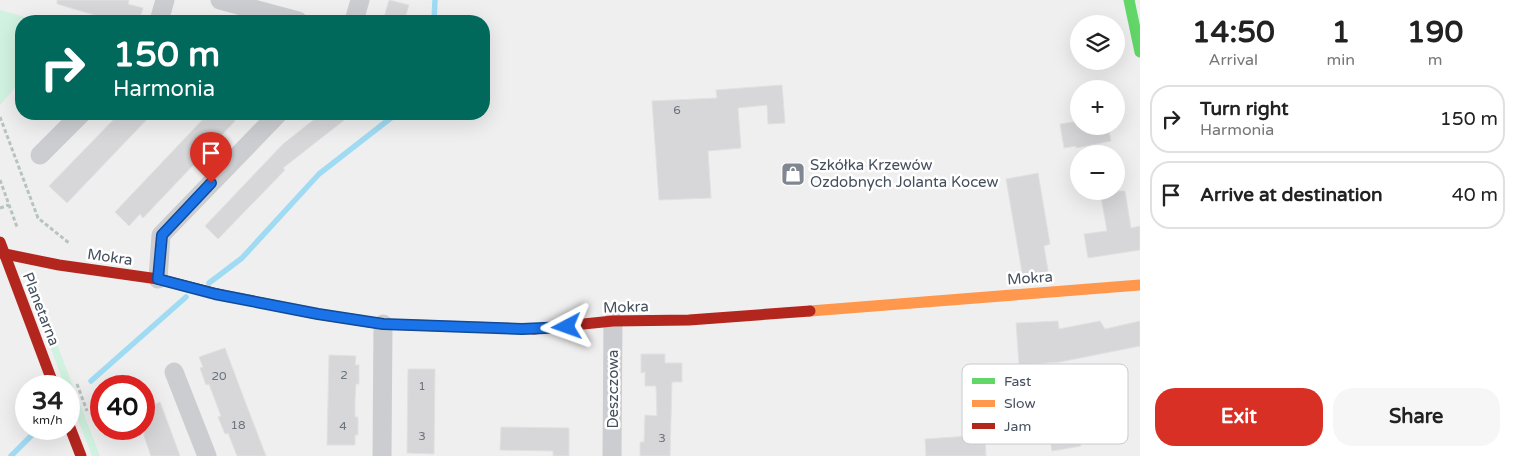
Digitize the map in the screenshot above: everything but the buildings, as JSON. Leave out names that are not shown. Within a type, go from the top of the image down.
[{"type":"street","points":[[161,15],[165,0]]},
{"type":"street","points":[[220,0],[276,15]]},
{"type":"street","points":[[356,15],[360,0]]},
{"type":"street","points":[[1129,0],[1140,52]]},
{"type":"street","points":[[40,155],[75,120]]},
{"type":"street","points":[[158,279],[162,235],[272,120]]},
{"type":"street","name":"Planetarna","points":[[0,242],[2,253],[50,375]]},
{"type":"street","name":"Mokra","points":[[2,253],[59,265],[158,279],[224,296],[383,324],[522,329],[551,328],[614,321],[689,320],[1140,285]]},
{"type":"street","name":"Deszczowa","points":[[612,456],[614,321]]},
{"type":"street","points":[[382,456],[383,324]]},
{"type":"street","points":[[174,372],[207,456]]},
{"type":"street","points":[[74,440],[80,456]]},
{"type":"path","points":[[0,117],[38,218],[72,246]]},
{"type":"path","points":[[0,208],[10,205]]},
{"type":"green space","points":[[0,10],[18,15],[15,15],[15,88],[0,105]]},
{"type":"green space","points":[[42,309],[45,313],[69,375],[61,375],[36,310]]},
{"type":"green space","points":[[80,404],[90,430],[90,440],[94,440],[100,456],[92,456],[80,425]]},
{"type":"waterway","points":[[434,15],[435,0]]},
{"type":"waterway","points":[[209,283],[242,258],[319,174],[388,120]]},
{"type":"waterway","points":[[98,375],[186,297]]},
{"type":"waterway","points":[[11,456],[27,440]]},
{"type":"traffic: fast","points":[[1129,0],[1140,52]]},
{"type":"traffic: slow","points":[[810,311],[1140,285]]},
{"type":"traffic: slow","points":[[222,295],[318,314],[383,324],[534,329]]},
{"type":"traffic: jam","points":[[0,242],[50,375]]},
{"type":"traffic: jam","points":[[0,253],[59,265],[158,279],[222,295]]},
{"type":"traffic: jam","points":[[534,329],[613,321],[689,320],[810,311]]},
{"type":"traffic: jam","points":[[75,440],[81,456]]},
{"type":"place","name":"Szkółka Krzewów Ozdobnych Jolanta Kocew","points":[[793,174]]},
{"type":"route","points":[[211,183],[162,235],[158,279],[215,294],[318,314],[383,324],[522,329],[567,327]]}]
